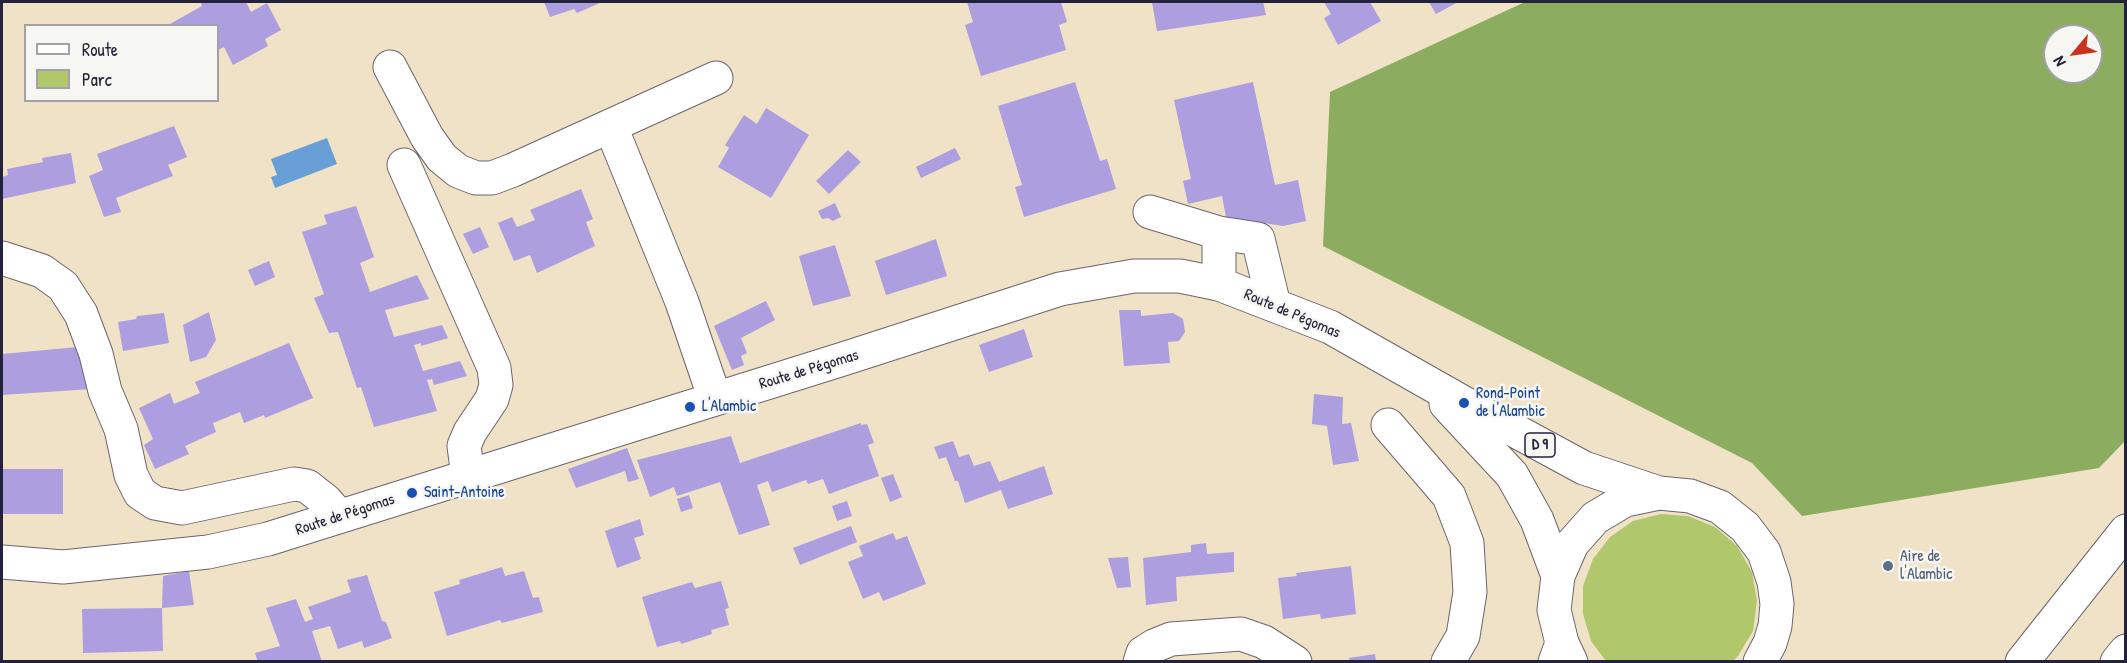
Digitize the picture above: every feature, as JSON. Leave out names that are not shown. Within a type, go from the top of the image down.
[{"type":"main road","points":[[390,67],[427,136],[442,158],[458,171],[476,178],[492,178],[611,127],[716,78]]},
{"type":"main road","points":[[611,127],[682,302],[715,399]]},
{"type":"main road","points":[[404,165],[495,368],[496,385],[492,399],[470,432],[464,447],[468,476]]},
{"type":"main road","points":[[1150,212],[1219,233],[1259,231],[1274,305]]},
{"type":"main road","points":[[1219,233],[1219,284]]},
{"type":"main road","points":[[2,258],[42,271],[63,286],[81,314],[96,354],[105,391],[121,429],[131,475],[140,493],[155,503],[182,508],[294,484],[307,486],[326,501],[339,516]]},
{"type":"main road","name":"Route de Pégomas","points":[[2,562],[63,567],[208,552],[268,539],[1060,289],[1134,276],[1180,276],[1219,284],[1330,327],[1426,383]]},
{"type":"main road","name":"D 9","points":[[1426,383],[1584,468],[1659,493]]},
{"type":"main road","name":"D 9","points":[[1426,383],[1512,475],[1537,520],[1558,576]]},
{"type":"main road","points":[[1388,424],[1449,496],[1467,543],[1470,591],[1463,636],[1448,662]]},
{"type":"main road","points":[[1563,655],[1554,610],[1558,576],[1572,544],[1595,518],[1625,500],[1659,493],[1690,496],[1720,507],[1745,527],[1764,552],[1774,582],[1777,604],[1769,655]]},
{"type":"main road","points":[[2022,662],[2126,531]]},
{"type":"main road","points":[[1140,662],[1143,653],[1171,639],[1241,634],[1264,642],[1295,662]]},
{"type":"main road","points":[[2117,662],[2126,651]]},
{"type":"green space","points":[[1525,2],[2125,2],[2125,441],[2099,468],[1802,516],[1752,463],[1323,246],[1330,92]]},
{"type":"green space","points":[[1661,514],[1688,516],[1715,527],[1737,546],[1752,572],[1757,601],[1753,631],[1733,661],[1606,661],[1591,641],[1583,614],[1583,586],[1593,559],[1610,537],[1633,521]]},
{"type":"water","points":[[327,138],[337,164],[275,188],[271,177],[277,175],[271,159]]},
{"type":"building","points":[[246,2],[251,12],[267,3],[281,30],[265,39],[268,46],[233,65],[224,47],[219,50],[219,24],[170,24],[202,6],[201,3]]},
{"type":"building","points":[[544,2],[602,2],[577,13],[574,9],[550,17]]},
{"type":"building","points":[[967,2],[1061,2],[1067,22],[1059,25],[1066,50],[981,76],[965,25],[973,22]]},
{"type":"building","points":[[1152,2],[1263,2],[1266,15],[1157,31]]},
{"type":"building","points":[[1324,2],[1370,2],[1381,21],[1338,45],[1324,18],[1331,14]]},
{"type":"building","points":[[1429,2],[1458,2],[1436,14]]},
{"type":"building","points":[[1075,82],[1100,161],[1107,159],[1116,189],[1024,217],[1015,187],[1022,185],[998,106]]},
{"type":"building","points":[[1253,82],[1275,185],[1298,180],[1306,221],[1283,226],[1226,217],[1222,196],[1188,204],[1183,181],[1191,179],[1174,100]]},
{"type":"building","points":[[766,108],[809,135],[771,198],[718,167],[729,148],[725,145],[744,115],[757,124]]},
{"type":"building","points":[[174,126],[187,157],[168,165],[173,176],[116,198],[121,212],[104,217],[89,176],[103,170],[97,154]]},
{"type":"building","points":[[955,148],[961,159],[921,178],[916,167]]},
{"type":"building","points":[[848,150],[861,162],[829,194],[816,181]]},
{"type":"building","points":[[71,153],[76,183],[2,199],[2,177],[8,175],[7,169],[43,162],[42,158]]},
{"type":"building","points":[[581,189],[593,219],[586,222],[595,246],[537,273],[530,255],[514,261],[498,223],[512,217],[517,227],[535,220],[530,210]]},
{"type":"building","points":[[835,203],[841,217],[833,221],[828,218],[822,219],[818,211]]},
{"type":"building","points":[[356,206],[374,257],[360,263],[370,292],[417,275],[429,299],[385,310],[394,337],[442,325],[448,338],[421,346],[421,343],[414,345],[423,371],[460,361],[467,376],[434,385],[432,379],[427,380],[437,411],[374,427],[361,387],[357,388],[338,332],[329,333],[314,298],[324,294],[302,232],[327,224],[324,215]]},
{"type":"building","points":[[480,227],[489,247],[473,254],[463,234]]},
{"type":"building","points":[[936,239],[947,276],[886,295],[875,261]]},
{"type":"building","points":[[835,245],[851,296],[813,306],[799,256]]},
{"type":"building","points":[[269,261],[275,277],[255,286],[248,270]]},
{"type":"building","points":[[766,301],[775,320],[741,338],[747,353],[741,356],[744,365],[732,370],[714,326]]},
{"type":"building","points":[[1119,310],[1141,310],[1141,316],[1173,313],[1183,319],[1185,332],[1179,341],[1168,342],[1170,363],[1124,366]]},
{"type":"building","points":[[209,312],[216,340],[206,357],[190,362],[183,325]]},
{"type":"building","points":[[164,313],[169,343],[123,351],[118,322],[136,319],[137,316]]},
{"type":"building","points":[[1024,329],[1033,357],[989,372],[979,345]]},
{"type":"building","points":[[289,343],[313,398],[265,418],[264,415],[244,423],[240,412],[213,423],[216,432],[185,446],[189,454],[155,469],[144,445],[153,439],[139,408],[170,393],[174,404],[200,393],[195,382]]},
{"type":"building","points":[[78,347],[91,389],[2,395],[2,354]]},
{"type":"building","points":[[1314,394],[1343,397],[1342,424],[1351,423],[1359,461],[1333,465],[1327,426],[1312,424]]},
{"type":"building","points":[[861,423],[861,425],[867,424],[874,443],[868,445],[879,476],[829,494],[823,479],[808,484],[806,480],[772,492],[768,481],[757,485],[770,525],[739,535],[720,482],[677,496],[674,487],[650,497],[637,460],[731,436],[740,463]]},
{"type":"building","points":[[953,441],[959,457],[969,454],[974,466],[990,461],[999,482],[1044,466],[1053,494],[1008,509],[1001,490],[965,503],[958,481],[955,481],[946,457],[939,459],[934,447]]},
{"type":"building","points":[[627,448],[639,479],[628,482],[625,471],[576,488],[568,469]]},
{"type":"building","points":[[2,469],[63,469],[63,514],[2,514]]},
{"type":"building","points":[[893,474],[902,497],[890,502],[881,478]]},
{"type":"building","points":[[689,495],[693,508],[681,512],[677,499]]},
{"type":"building","points":[[847,501],[852,516],[837,521],[832,506]]},
{"type":"building","points":[[640,519],[644,535],[634,538],[641,559],[617,568],[605,531]]},
{"type":"building","points":[[851,526],[857,542],[800,565],[793,548]]},
{"type":"building","points":[[893,533],[896,540],[907,536],[926,584],[883,601],[879,592],[863,599],[848,562],[863,556],[859,546]]},
{"type":"building","points":[[1206,543],[1207,554],[1234,552],[1234,572],[1176,577],[1177,601],[1146,605],[1143,558],[1191,552],[1191,545]]},
{"type":"building","points":[[1128,557],[1131,587],[1117,588],[1108,558]]},
{"type":"building","points":[[1351,566],[1356,614],[1321,619],[1320,614],[1283,619],[1278,578],[1297,576],[1296,573]]},
{"type":"building","points":[[502,567],[505,576],[524,571],[533,598],[539,597],[543,612],[502,623],[500,620],[447,636],[434,592],[460,584],[459,580]]},
{"type":"building","points":[[189,571],[194,605],[162,608],[163,576]]},
{"type":"building","points":[[367,575],[382,621],[386,622],[392,638],[364,648],[362,641],[338,649],[330,626],[312,631],[322,662],[258,662],[255,653],[280,646],[266,608],[296,599],[305,622],[313,619],[308,607],[351,592],[347,580]]},
{"type":"building","points":[[721,581],[729,608],[725,609],[729,625],[711,630],[712,634],[681,644],[680,641],[657,647],[642,597],[692,582],[695,588]]},
{"type":"building","points":[[162,608],[163,651],[83,653],[82,609]]},
{"type":"building","points":[[1375,654],[1376,662],[1350,662],[1349,658]]},
{"type":"place","name":"Rond-Point de l'Alambic","points":[[1464,403]]},
{"type":"place","name":"L'Alambic","points":[[690,407]]},
{"type":"place","name":"Saint-Antoine","points":[[412,493]]},
{"type":"place","name":"Aire de l'Alambic","points":[[1888,566]]}]
